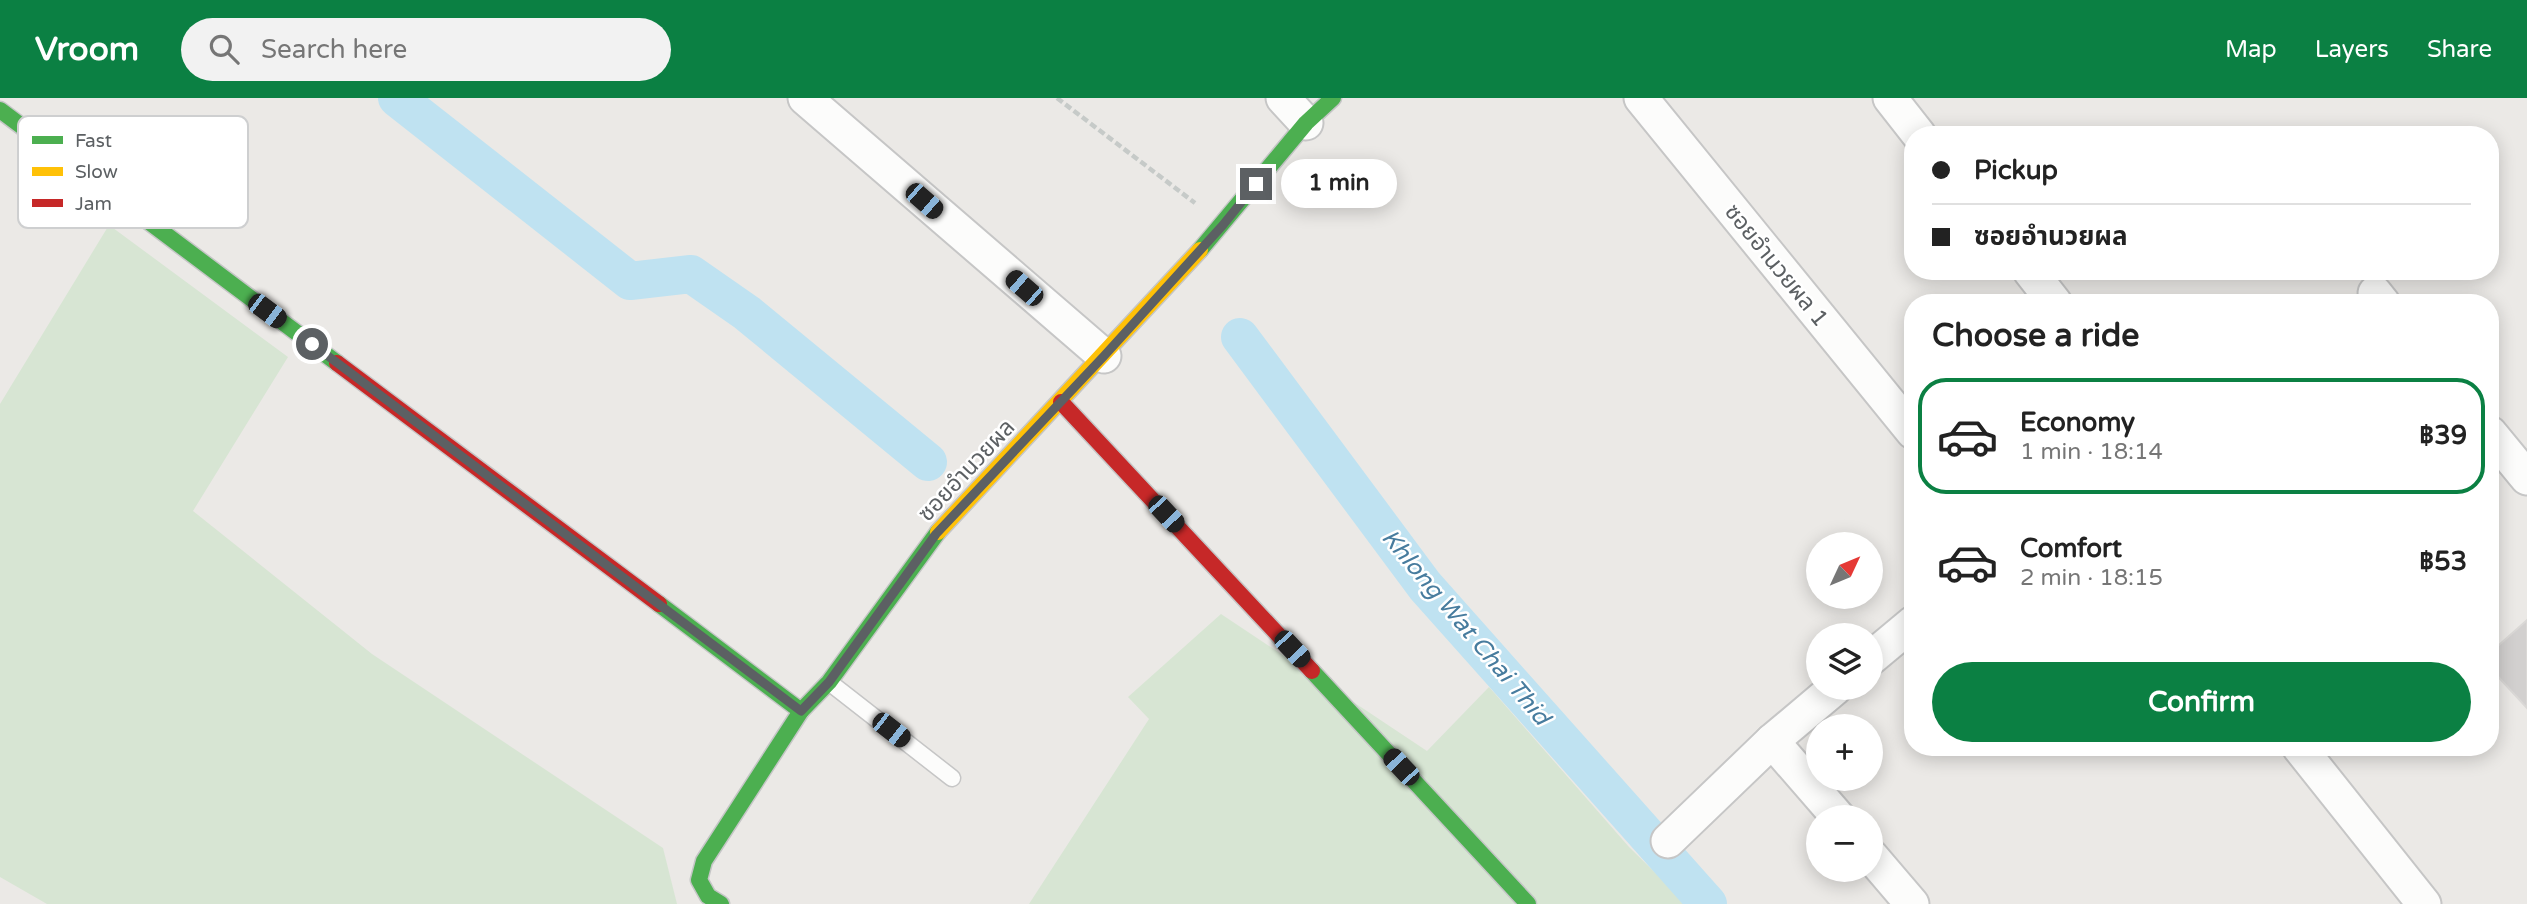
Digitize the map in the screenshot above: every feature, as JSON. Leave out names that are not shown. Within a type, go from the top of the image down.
[{"type":"street","points":[[805,98],[1104,356]]},
{"type":"street","points":[[1283,98],[1306,122]]},
{"type":"street","name":"ซอยอำนวยผล","points":[[721,904],[708,896],[699,880],[704,861],[801,711],[829,682],[936,534],[1104,356],[1223,225],[1306,122],[1333,98]]},
{"type":"street","name":"ซอยอำนวยผล 1","points":[[1642,98],[1904,421]]},
{"type":"street","points":[[1890,98],[1912,126]]},
{"type":"street","points":[[0,110],[18,124]]},
{"type":"street","points":[[157,228],[801,711]]},
{"type":"street","points":[[2037,280],[2048,294]]},
{"type":"street","points":[[1061,402],[1528,904]]},
{"type":"street","points":[[2499,444],[2527,478]]},
{"type":"street","points":[[1883,648],[1904,630]]},
{"type":"street","points":[[1668,841],[1772,741],[1821,700]]},
{"type":"street","points":[[1772,741],[1828,805]]},
{"type":"street","points":[[2306,756],[2424,904]]},
{"type":"street","points":[[1883,870],[1912,904]]},
{"type":"lane","points":[[829,682],[953,778]]},
{"type":"path","points":[[1057,98],[1223,225]]},
{"type":"green space","points":[[107,228],[113,228],[288,357],[193,511],[372,654],[663,848],[677,904],[47,904],[0,877],[0,404]]},
{"type":"green space","points":[[1221,614],[1427,751],[1489,687],[1629,847],[1687,904],[1029,904],[1149,719],[1128,697]]},
{"type":"building","points":[[2527,620],[2527,708],[2499,678],[2499,645]]},
{"type":"waterway","points":[[397,98],[630,281],[691,274],[747,313],[928,462]]},
{"type":"waterway","name":"Khlong Wat Chai Thid","points":[[1240,337],[1425,586],[1708,904]]},
{"type":"traffic: fast","points":[[1200,250],[1306,123],[1333,98]]},
{"type":"traffic: fast","points":[[0,110],[18,124]]},
{"type":"traffic: fast","points":[[157,228],[337,363]]},
{"type":"traffic: fast","points":[[721,904],[708,896],[699,880],[704,861],[801,711],[829,682],[938,532]]},
{"type":"traffic: fast","points":[[659,604],[801,711]]},
{"type":"traffic: fast","points":[[1312,671],[1528,904]]},
{"type":"traffic: slow","points":[[938,532],[1200,250]]},
{"type":"traffic: jam","points":[[337,363],[659,604]]},
{"type":"traffic: jam","points":[[1061,402],[1312,671]]},
{"type":"route","points":[[312,344],[801,711],[829,682],[936,534],[1104,356],[1223,225],[1256,184]]}]
